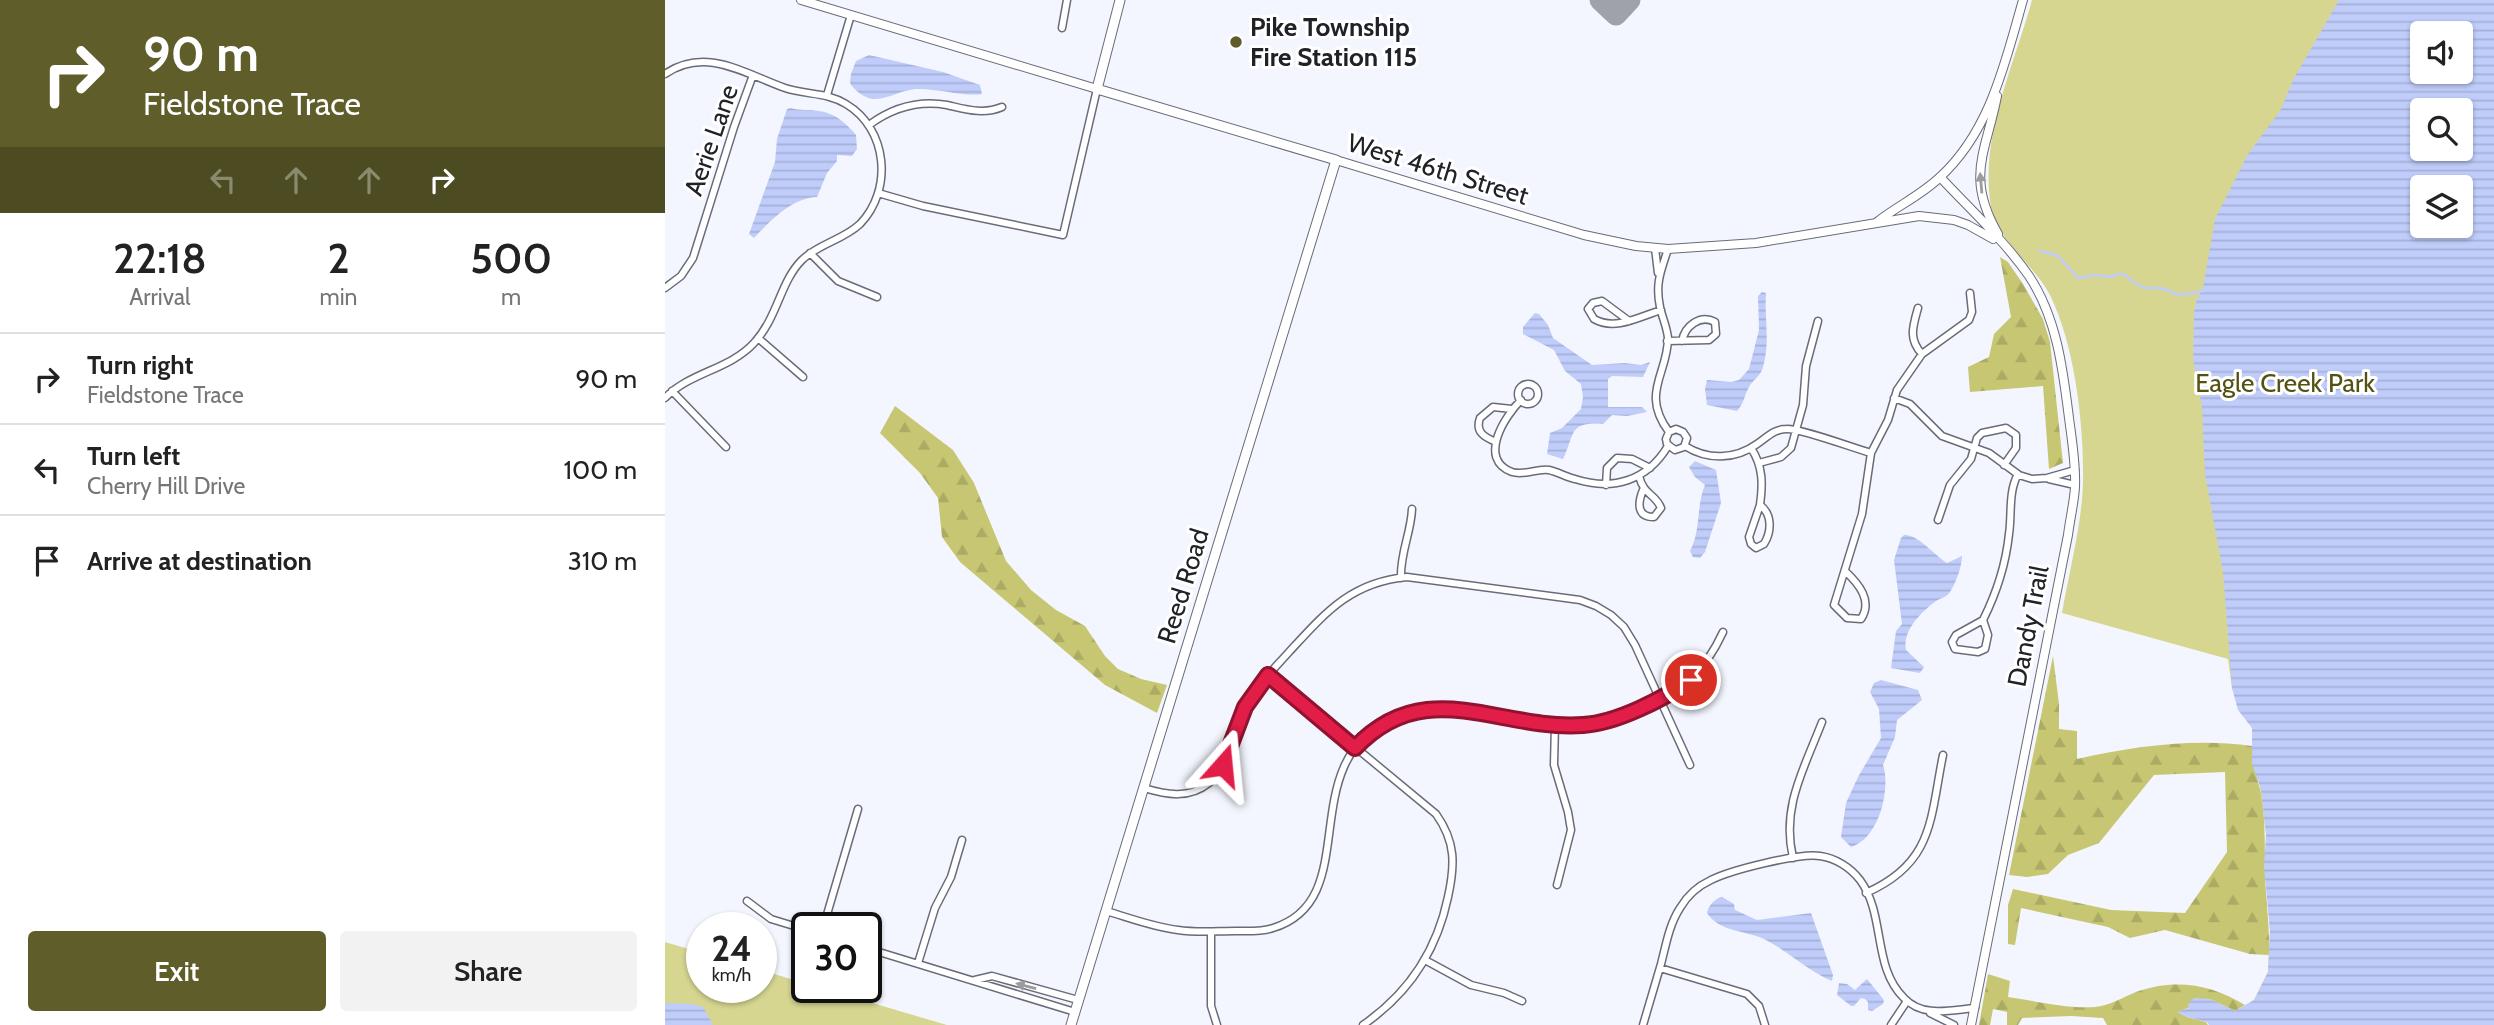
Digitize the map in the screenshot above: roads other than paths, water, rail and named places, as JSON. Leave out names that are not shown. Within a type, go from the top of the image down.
[{"type":"main road","points":[[1097,89],[1120,0]]},
{"type":"main road","name":"West 46th Street","points":[[1097,89],[1336,160]]},
{"type":"main road","name":"Reed Road","points":[[1070,1025],[1336,160]]},
{"type":"street","name":"West 46th Street","points":[[801,0],[1097,89]]},
{"type":"street","points":[[1062,28],[1067,0]]},
{"type":"street","points":[[2005,246],[1986,210],[1979,173],[1982,152],[2023,0]]},
{"type":"street","points":[[827,95],[851,15]]},
{"type":"street","points":[[665,74],[687,63],[712,62],[727,65],[788,89],[827,95],[851,106],[869,125],[877,141],[882,173],[878,193],[870,210],[856,227],[841,238],[810,253],[794,270],[775,312],[758,338],[733,360],[684,383],[665,398]]},
{"type":"street","name":"West 46th Street","points":[[1336,160],[1584,235],[1668,249],[1756,243],[1875,224],[1940,177],[1957,159],[1976,133],[2003,70]]},
{"type":"street","name":"Aerie Lane","points":[[665,288],[681,276],[693,258],[753,75]]},
{"type":"street","points":[[878,193],[923,206],[1063,235],[1097,89]]},
{"type":"street","points":[[869,125],[890,112],[921,103],[936,103],[977,111],[1002,107]]},
{"type":"street","points":[[1940,177],[2005,246]]},
{"type":"street","points":[[1875,224],[1911,217],[1947,218],[1968,225],[2005,246]]},
{"type":"street","name":"Dandy Trail","points":[[1972,1025],[2068,535],[2075,485],[2064,380],[2051,324],[2029,276],[2005,246]]},
{"type":"street","points":[[1655,248],[1661,310],[1668,341],[1656,392],[1659,413],[1669,432]]},
{"type":"street","points":[[1658,273],[1668,249]]},
{"type":"street","points":[[810,253],[838,281],[877,297]]},
{"type":"street","points":[[1845,571],[1860,588],[1866,602],[1866,610],[1861,619],[1847,618],[1834,605],[1865,503],[1871,453],[1888,420],[1901,383],[1922,354],[1968,322],[1972,312],[1970,293]]},
{"type":"street","points":[[1629,321],[1602,301],[1593,303],[1588,309],[1594,319],[1606,324],[1629,321],[1661,310]]},
{"type":"street","points":[[1918,308],[1912,338],[1922,354]]},
{"type":"street","points":[[1668,341],[1682,341],[1712,339],[1716,334],[1716,326],[1710,319],[1700,320],[1685,330],[1682,341]]},
{"type":"street","points":[[1759,463],[1784,455],[1791,448],[1804,402],[1806,366],[1818,321]]},
{"type":"street","points":[[758,338],[803,377]]},
{"type":"street","points":[[672,391],[726,447]]},
{"type":"street","points":[[1894,398],[1910,404],[1942,436],[1989,453],[2018,474],[2032,479],[2047,478],[2075,470]]},
{"type":"street","points":[[1521,400],[1501,424],[1496,442],[1500,463],[1511,471],[1521,474],[1549,470],[1591,484],[1626,482],[1650,468],[1668,446]]},
{"type":"street","points":[[1496,442],[1480,433],[1480,418],[1492,407],[1512,409]]},
{"type":"street","points":[[1938,520],[1950,485],[1971,459],[1977,439],[1982,433],[2006,428],[2012,430],[2017,438],[2017,446],[2004,465]]},
{"type":"street","points":[[1676,429],[1683,432],[1687,439],[1685,446],[1675,450],[1668,446],[1666,439],[1669,432],[1676,429]]},
{"type":"street","points":[[1685,446],[1695,453],[1711,457],[1730,456],[1751,448],[1776,431],[1786,429],[1871,453]]},
{"type":"street","points":[[1751,448],[1762,475],[1760,505],[1749,538],[1756,548],[1765,544],[1770,526],[1767,510],[1760,505]]},
{"type":"street","points":[[1606,485],[1607,468],[1617,458],[1632,459],[1650,468]]},
{"type":"street","points":[[1983,620],[1988,635],[1985,649],[1978,652],[1956,650],[1952,645],[1954,637],[1983,620],[1995,593],[2008,545],[2013,487],[2018,474]]},
{"type":"street","points":[[1639,476],[1643,490]]},
{"type":"street","points":[[2047,478],[2075,485]]},
{"type":"street","points":[[1401,578],[1402,552],[1411,525],[1412,509]]},
{"type":"street","points":[[1144,788],[1174,795],[1195,791],[1210,782],[1223,765],[1245,707],[1268,675],[1325,613],[1367,586],[1401,578],[1427,578],[1569,598],[1596,606],[1611,615],[1628,633],[1690,765]]},
{"type":"street","points":[[1106,911],[1181,931],[1272,929],[1297,916],[1312,900],[1323,877],[1337,782],[1355,748],[1368,735],[1392,719],[1409,712],[1453,709],[1555,724],[1603,722],[1676,690],[1696,675],[1714,652],[1723,632]]},
{"type":"street","points":[[1268,675],[1436,814],[1451,839],[1454,859],[1451,887],[1441,924],[1425,960],[1393,1001],[1363,1025]]},
{"type":"street","points":[[1793,858],[1788,828],[1790,809],[1822,722]]},
{"type":"street","points":[[1555,724],[1554,765],[1568,813],[1570,831],[1557,885]]},
{"type":"street","points":[[1867,893],[1898,876],[1919,852],[1929,828],[1943,755]]},
{"type":"street","points":[[828,912],[858,808]]},
{"type":"street","points":[[918,963],[962,840]]},
{"type":"street","points":[[1643,1025],[1674,919],[1688,898],[1698,888],[1727,874],[1813,855],[1837,862],[1854,874],[1867,893],[1887,971],[1894,987],[1907,1001],[1954,1025]]},
{"type":"street","points":[[747,901],[771,919],[791,925]]},
{"type":"street","points":[[1211,932],[1211,1006],[1217,1025]]},
{"type":"street","points":[[882,953],[1075,1012]]},
{"type":"street","points":[[1425,960],[1465,982],[1522,1001]]},
{"type":"street","points":[[1660,968],[1747,994],[1759,1006],[1765,1025]]},
{"type":"street","points":[[974,980],[992,976],[1079,1000]]},
{"type":"street","points":[[1891,1025],[1907,1001]]},
{"type":"street","points":[[1929,1012],[1975,1008]]},
{"type":"water","name":"Eagle Creek Park","points":[[2339,0],[2494,0],[2494,1025],[2209,1025],[2177,1012],[2189,1008],[2188,1004],[2194,998],[2210,999],[2235,1011],[2254,1000],[2268,972],[2270,931],[2264,867],[2266,834],[2261,789],[2252,764],[2252,728],[2238,710],[2232,688],[2223,572],[2205,474],[2202,407],[2193,359],[2194,312],[2203,288],[2215,219],[2248,154],[2280,111],[2294,78]]},
{"type":"water","points":[[869,55],[943,72],[980,85],[982,94],[916,89],[883,98],[869,98],[859,93],[850,83],[856,61]]},
{"type":"water","points":[[787,109],[825,112],[835,116],[856,135],[857,149],[852,156],[837,155],[837,161],[827,173],[817,197],[799,201],[791,206],[775,217],[754,238],[749,234],[775,162],[777,139]]},
{"type":"water","points":[[1762,292],[1766,293],[1767,341],[1762,370],[1750,385],[1737,411],[1707,405],[1707,380],[1739,380],[1749,369],[1759,330],[1758,296]]},
{"type":"water","points":[[1535,313],[1548,325],[1553,338],[1592,365],[1641,365],[1650,362],[1643,377],[1612,376],[1608,379],[1608,407],[1642,407],[1647,412],[1627,416],[1612,415],[1603,424],[1578,427],[1563,459],[1547,454],[1550,433],[1562,428],[1581,409],[1583,397],[1581,384],[1565,371],[1554,350],[1523,334],[1523,327]]},
{"type":"water","points":[[1695,461],[1716,470],[1721,503],[1705,552],[1700,558],[1693,557],[1690,551],[1696,535],[1705,485],[1695,477],[1689,467]]},
{"type":"water","points":[[1904,535],[1920,541],[1947,563],[1962,556],[1950,592],[1924,611],[1907,636],[1906,650],[1924,667],[1920,673],[1891,668],[1896,631],[1902,624],[1894,560]]},
{"type":"water","points":[[1881,680],[1918,690],[1922,700],[1897,720],[1895,737],[1883,765],[1885,787],[1881,812],[1869,834],[1851,847],[1841,837],[1846,803],[1881,738],[1879,709],[1870,692],[1874,683]]},
{"type":"water","points":[[1722,897],[1734,904],[1735,910],[1757,920],[1811,913],[1833,975],[1832,981],[1766,940],[1726,928],[1712,919],[1707,913],[1710,905]]},
{"type":"water","points":[[1867,979],[1884,1000],[1883,1004],[1872,1011],[1868,1010],[1868,1002],[1865,999],[1861,998],[1851,1006],[1837,995],[1839,983],[1847,984],[1855,990]]},
{"type":"water","points":[[665,1003],[703,1007],[713,1025],[665,1025]]},
{"type":"waterway","points":[[2040,251],[2058,256],[2078,278],[2118,274],[2126,275],[2144,288],[2160,288],[2180,295],[2204,291]]},
{"type":"place","name":"Pike Township Fire Station 115","points":[[1236,42]]}]
